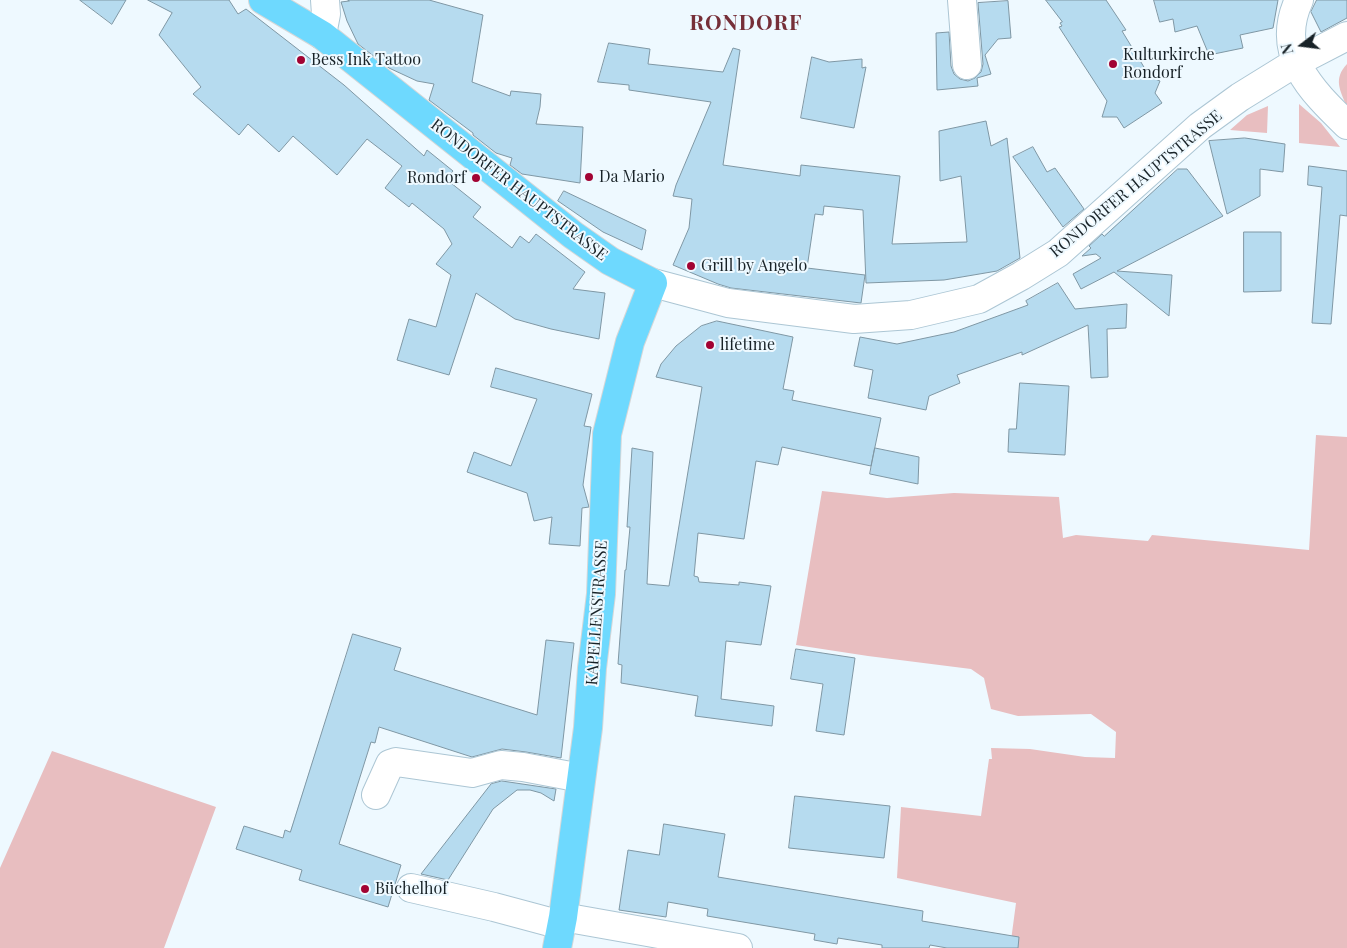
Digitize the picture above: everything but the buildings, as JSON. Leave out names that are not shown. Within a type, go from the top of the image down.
[{"type":"main road","name":"RONDORFER HAUPTSTRASSE","points":[[263,0],[322,34],[573,235],[610,261],[653,283]]},
{"type":"main road","name":"KAPELLENSTRASSE","points":[[560,930],[582,778],[601,594],[607,434],[630,342],[653,283]]},
{"type":"street","points":[[322,34],[326,14],[324,0]]},
{"type":"street","points":[[962,0],[967,65]]},
{"type":"street","points":[[1299,0],[1290,35],[1295,63],[1319,98],[1347,125]]},
{"type":"street","name":"RONDORFER HAUPTSTRASSE","points":[[653,283],[728,303],[854,319],[911,315],[979,299],[1058,253],[1200,126],[1240,97],[1295,63],[1347,36]]},
{"type":"street","points":[[376,795],[390,764],[396,762],[472,773],[501,765],[523,767],[582,778]]},
{"type":"street","points":[[411,888],[494,907],[560,930],[738,948]]},
{"type":"shaded area","points":[[1347,64],[1347,107],[1340,90],[1339,80]]},
{"type":"shaded area","points":[[1299,104],[1321,123],[1340,147],[1299,143]]},
{"type":"shaded area","points":[[1268,106],[1267,133],[1230,130],[1247,115]]},
{"type":"shaded area","points":[[1316,435],[1347,437],[1347,948],[1010,948],[1016,903],[897,878],[901,807],[981,816],[989,759],[992,759],[991,748],[1030,749],[1085,757],[1115,758],[1116,732],[1091,714],[1018,716],[991,709],[984,678],[971,669],[796,645],[822,491],[887,498],[954,493],[1059,497],[1063,538],[1076,535],[1148,541],[1152,535],[1309,550]]},
{"type":"shaded area","points":[[52,751],[216,807],[164,948],[0,948],[0,868]]},
{"type":"place","name":"Bess Ink Tattoo","points":[[301,60]]},
{"type":"place","name":"Kulturkirche Rondorf","points":[[1113,64]]},
{"type":"place","name":"Da Mario","points":[[589,177]]},
{"type":"place","name":"Rondorf","points":[[476,178]]},
{"type":"place","name":"Grill by Angelo","points":[[691,266]]},
{"type":"place","name":"lifetime","points":[[710,345]]},
{"type":"place","name":"Büchelhof","points":[[365,889]]},
{"type":"district","name":"RONDORF","points":[[746,23]]}]
